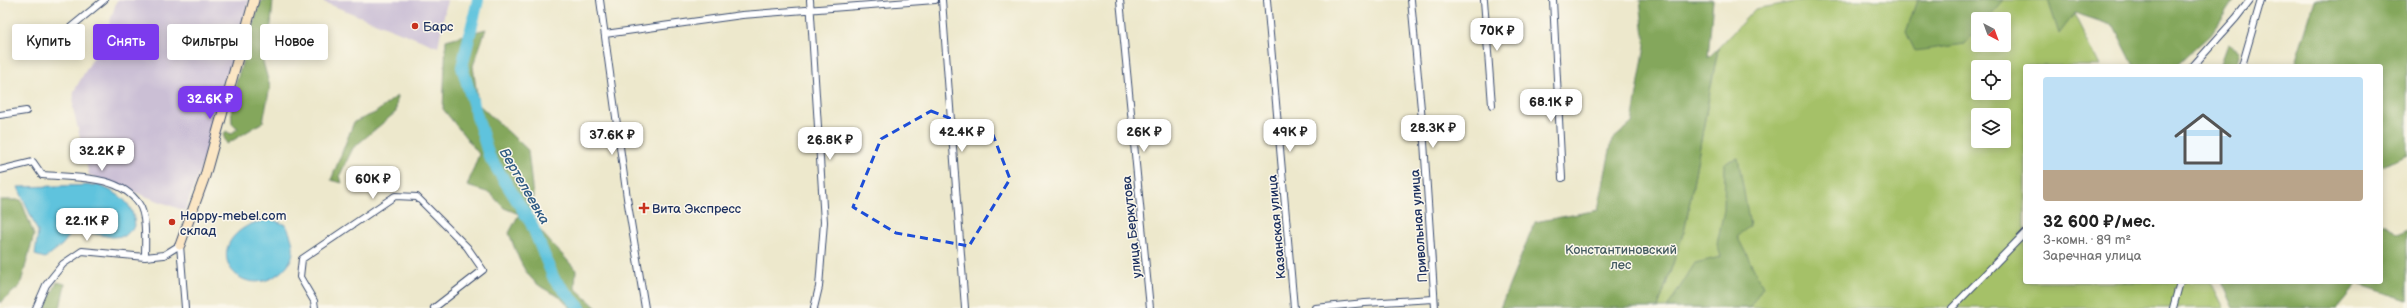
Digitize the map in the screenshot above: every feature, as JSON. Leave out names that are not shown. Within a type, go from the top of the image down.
[{"type":"street","points":[[75,24],[104,0]]},
{"type":"street","points":[[185,308],[180,245],[205,176],[254,0]]},
{"type":"street","points":[[600,0],[626,198],[645,308]]},
{"type":"street","points":[[810,0],[824,222],[819,287],[814,308]]},
{"type":"street","points":[[605,34],[742,15],[811,11],[935,0]]},
{"type":"street","points":[[942,0],[965,308]]},
{"type":"street","name":"улица Беркутова","points":[[1120,0],[1150,308]]},
{"type":"street","name":"Казанская улица","points":[[1267,0],[1294,308]]},
{"type":"street","name":"Привольная улица","points":[[1412,0],[1435,308]]},
{"type":"street","points":[[1484,0],[1492,105]]},
{"type":"street","points":[[1552,0],[1562,178]]},
{"type":"street","points":[[2195,64],[2250,0]]},
{"type":"street","points":[[2243,64],[2262,0]]},
{"type":"street","points":[[0,115],[26,111]]},
{"type":"street","points":[[0,170],[33,162],[42,176],[107,181],[126,191],[140,205],[145,228],[145,256]]},
{"type":"street","points":[[315,308],[314,301],[300,277],[302,259],[395,196],[416,197],[467,247],[483,270],[434,308]]},
{"type":"street","points":[[1952,308],[2023,235]]},
{"type":"street","points":[[36,308],[46,285],[63,264],[82,251],[145,256],[164,255],[180,245]]},
{"type":"street","points":[[2173,308],[2179,284]]},
{"type":"street","points":[[1315,308],[1434,300]]},
{"type":"highlighted area","points":[[931,111],[993,135],[1010,179],[969,246],[896,233],[853,207],[881,139]]},
{"type":"shaded area","points":[[117,0],[249,0],[242,24],[167,24],[167,60],[232,60],[202,165],[185,211],[89,175],[73,108],[74,91],[93,58],[93,60],[159,60],[159,24],[109,24]]},
{"type":"shaded area","points":[[320,0],[447,0],[438,47],[326,3]]},
{"type":"green space","points":[[262,0],[273,0],[271,24],[260,24],[260,60],[263,60],[270,87],[263,122],[227,144],[223,135],[226,131],[231,134],[238,128],[232,124],[231,100],[243,60],[252,60],[252,29]]},
{"type":"green space","name":"Константиновский лес","points":[[1640,0],[1713,0],[1708,58],[1718,48],[1685,228],[1658,308],[1500,308],[1535,222],[1598,210],[1612,140],[1632,123],[1645,45]]},
{"type":"green space","points":[[1805,0],[2067,0],[2099,64],[2023,64],[2023,284],[2212,284],[2224,308],[1658,308],[1685,228],[1718,48],[1755,9]]},
{"type":"green space","points":[[1917,0],[2004,0],[1993,12],[1971,12],[1971,37],[1965,44],[1915,51],[1906,32]]},
{"type":"green space","points":[[2048,0],[2234,0],[2211,34],[2178,64],[2133,64],[2114,26],[2075,13],[2059,34]]},
{"type":"green space","points":[[2315,0],[2407,0],[2407,154],[2383,166],[2383,64],[2295,64]]},
{"type":"green space","points":[[486,29],[473,66],[478,104],[528,150],[533,196],[529,215],[534,223],[576,270],[575,288],[597,308],[570,308],[560,297],[536,283],[530,277],[522,264],[509,233],[519,214],[504,208],[490,193],[467,186],[479,154],[443,109],[446,40]]},
{"type":"green space","points":[[2228,44],[2240,51],[2237,64],[2221,64]]},
{"type":"green space","points":[[397,96],[396,112],[353,148],[340,175],[342,183],[331,180],[354,122],[375,113]]},
{"type":"green space","points":[[1738,158],[1750,226],[1737,236],[1763,287],[1749,308],[1667,308],[1695,263],[1721,257],[1717,244],[1724,210],[1725,162]]},
{"type":"green space","points":[[0,200],[21,200],[34,235],[20,286],[0,303]]},
{"type":"green space","points":[[2383,224],[2386,224],[2397,234],[2407,229],[2407,300],[2358,284],[2383,284]]},
{"type":"green space","points":[[57,282],[65,284],[60,308],[45,308]]},
{"type":"green space","points":[[2223,284],[2358,284],[2338,308],[2234,308]]},
{"type":"water","points":[[98,185],[118,195],[128,204],[134,217],[135,226],[125,236],[112,237],[81,231],[70,235],[62,245],[45,258],[35,255],[38,232],[18,187]]},
{"type":"water","points":[[270,219],[286,225],[293,243],[293,254],[291,259],[283,270],[268,279],[254,282],[242,278],[232,271],[227,260],[227,248],[234,236],[249,225]]},
{"type":"waterway","name":"Вертелеевка","points":[[478,0],[462,67],[489,156],[531,223],[554,279],[580,308]]},
{"type":"place","name":"Барс","points":[[415,26]]},
{"type":"place","name":"Вита Экспресс","points":[[644,208]]},
{"type":"place","name":"Happy-mebel.com склад","points":[[172,222]]}]
